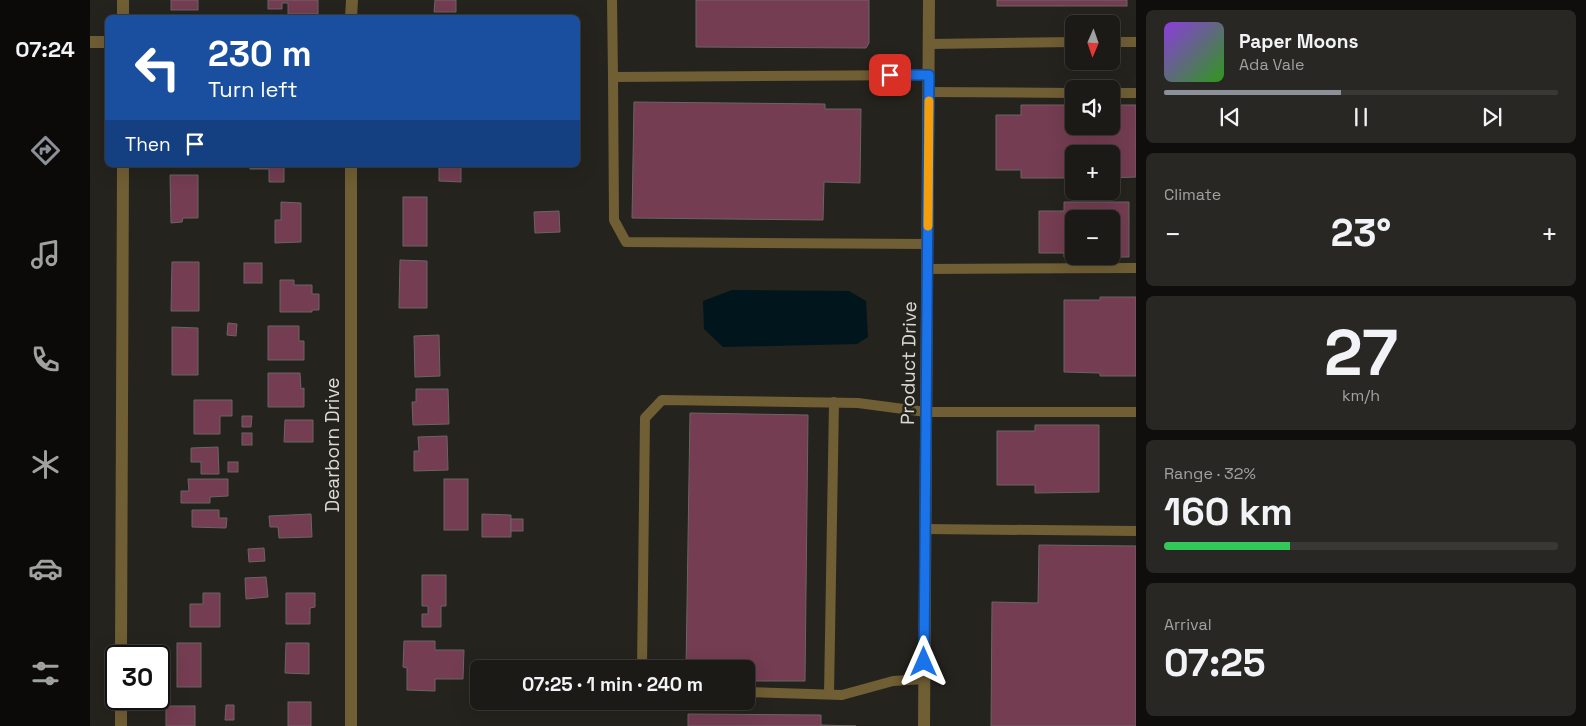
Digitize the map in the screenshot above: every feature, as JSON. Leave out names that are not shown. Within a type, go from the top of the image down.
[{"type":"street","points":[[123,0],[123,15]]},
{"type":"street","points":[[352,0],[352,15]]},
{"type":"street","name":"Product Drive","points":[[924,726],[929,0]]},
{"type":"street","points":[[90,42],[105,42]]},
{"type":"street","points":[[121,645],[123,167]]},
{"type":"street","name":"Dearborn Drive","points":[[351,167],[351,726]]},
{"type":"street","points":[[121,710],[121,726]]},
{"type":"lane","points":[[612,0],[614,220],[626,242],[928,244]]},
{"type":"lane","points":[[929,44],[1065,42]]},
{"type":"lane","points":[[1120,42],[1136,42]]},
{"type":"lane","points":[[613,76],[929,75]]},
{"type":"lane","points":[[929,92],[1065,93]]},
{"type":"lane","points":[[1120,93],[1136,93]]},
{"type":"lane","points":[[927,269],[1136,268]]},
{"type":"lane","points":[[642,660],[645,418],[662,400],[858,402],[926,412],[1136,412]]},
{"type":"lane","points":[[829,694],[834,402]]},
{"type":"lane","points":[[925,529],[1136,531]]},
{"type":"lane","points":[[755,692],[847,694],[893,681],[924,679]]},
{"type":"water","points":[[732,290],[849,291],[866,301],[868,337],[857,344],[723,347],[704,329],[703,301]]},
{"type":"building","points":[[171,0],[198,0],[198,10],[171,10]]},
{"type":"building","points":[[268,0],[318,0],[318,14],[288,14],[288,3],[282,3],[282,9],[268,9]]},
{"type":"building","points":[[435,0],[456,0],[456,12],[434,12]]},
{"type":"building","points":[[696,0],[869,0],[869,43],[866,48],[696,47]]},
{"type":"building","points":[[997,0],[1127,0],[1127,6],[997,6]]},
{"type":"building","points":[[634,102],[825,104],[825,109],[861,109],[860,183],[824,182],[823,220],[632,218]]},
{"type":"building","points":[[1021,105],[1065,105],[1065,135],[1120,135],[1120,105],[1136,105],[1136,177],[1120,178],[1120,145],[1065,145],[1065,178],[1021,178],[1021,170],[996,170],[996,115],[1021,115]]},
{"type":"building","points":[[250,167],[284,167],[284,182],[269,182],[269,169],[250,169]]},
{"type":"building","points":[[439,167],[461,167],[461,182],[439,181]]},
{"type":"building","points":[[170,175],[198,175],[198,218],[183,218],[182,222],[171,223]]},
{"type":"building","points":[[403,197],[427,197],[427,246],[403,246]]},
{"type":"building","points":[[281,202],[301,203],[301,242],[275,243],[275,220],[281,220]]},
{"type":"building","points":[[1064,202],[1129,202],[1129,257],[1120,257],[1120,210],[1065,210],[1065,257],[1064,253],[1039,253],[1039,211],[1064,211]]},
{"type":"building","points":[[559,211],[560,232],[535,233],[534,212]]},
{"type":"building","points":[[400,260],[427,261],[427,308],[399,308]]},
{"type":"building","points":[[172,262],[199,262],[199,311],[171,311]]},
{"type":"building","points":[[244,263],[262,263],[262,283],[244,283]]},
{"type":"building","points":[[280,280],[294,280],[294,285],[312,285],[312,294],[319,294],[319,310],[312,310],[312,312],[280,312]]},
{"type":"building","points":[[1100,297],[1136,297],[1136,376],[1100,376],[1100,373],[1064,372],[1064,300],[1100,300]]},
{"type":"building","points":[[228,323],[237,324],[236,336],[227,335]]},
{"type":"building","points":[[268,326],[299,326],[299,341],[304,341],[304,360],[268,360]]},
{"type":"building","points":[[172,327],[198,328],[198,375],[172,375]]},
{"type":"building","points":[[439,335],[440,376],[415,377],[414,336]]},
{"type":"building","points":[[268,373],[300,373],[301,389],[304,388],[304,407],[268,407]]},
{"type":"building","points":[[416,389],[448,389],[449,424],[413,425],[412,402],[416,402]]},
{"type":"building","points":[[194,400],[232,400],[232,416],[220,416],[220,434],[194,434]]},
{"type":"building","points":[[690,413],[808,415],[805,681],[755,681],[755,660],[686,660]]},
{"type":"building","points":[[242,416],[252,416],[251,427],[242,427]]},
{"type":"building","points":[[285,420],[313,420],[313,442],[284,442]]},
{"type":"building","points":[[1035,425],[1099,425],[1099,492],[1035,493],[1035,485],[997,485],[997,431],[1035,431]]},
{"type":"building","points":[[242,433],[252,433],[252,445],[242,445]]},
{"type":"building","points":[[447,436],[448,470],[414,471],[414,451],[419,451],[418,437]]},
{"type":"building","points":[[218,447],[219,474],[201,474],[201,462],[191,462],[191,448]]},
{"type":"building","points":[[228,462],[238,462],[238,472],[228,472]]},
{"type":"building","points":[[188,479],[228,479],[228,496],[210,497],[210,503],[181,503],[181,491],[189,491]]},
{"type":"building","points":[[444,479],[468,479],[468,530],[444,530]]},
{"type":"building","points":[[192,510],[219,510],[219,518],[227,518],[226,528],[192,527]]},
{"type":"building","points":[[311,514],[312,537],[279,538],[278,527],[270,527],[269,516]]},
{"type":"building","points":[[482,514],[511,515],[511,537],[482,537]]},
{"type":"building","points":[[511,519],[523,519],[523,531],[511,531]]},
{"type":"building","points":[[1039,545],[1136,546],[1136,726],[991,726],[992,602],[1038,603]]},
{"type":"building","points":[[264,548],[265,561],[249,562],[248,549]]},
{"type":"building","points":[[422,575],[446,575],[446,606],[441,606],[441,627],[422,627],[422,614],[428,614],[428,606],[422,606]]},
{"type":"building","points":[[266,577],[268,597],[246,599],[245,578]]},
{"type":"building","points":[[203,593],[220,593],[220,627],[190,627],[190,604],[203,604]]},
{"type":"building","points":[[286,593],[315,593],[315,607],[310,608],[310,624],[286,624]]},
{"type":"building","points":[[404,641],[435,641],[435,650],[464,650],[463,679],[435,679],[435,691],[407,690],[407,668],[403,667]]},
{"type":"building","points":[[177,643],[201,643],[201,687],[177,687]]},
{"type":"building","points":[[286,643],[309,643],[309,674],[285,673]]},
{"type":"building","points":[[288,702],[311,702],[311,726],[288,726]]},
{"type":"building","points":[[226,705],[234,705],[234,720],[225,720]]},
{"type":"building","points":[[170,706],[195,706],[195,726],[166,726],[166,710],[170,710]]},
{"type":"building","points":[[688,714],[821,715],[821,725],[856,726],[688,726]]},
{"type":"slow traffic","points":[[928,226],[929,101]]},
{"type":"route","points":[[890,75],[929,75],[924,662]]}]
